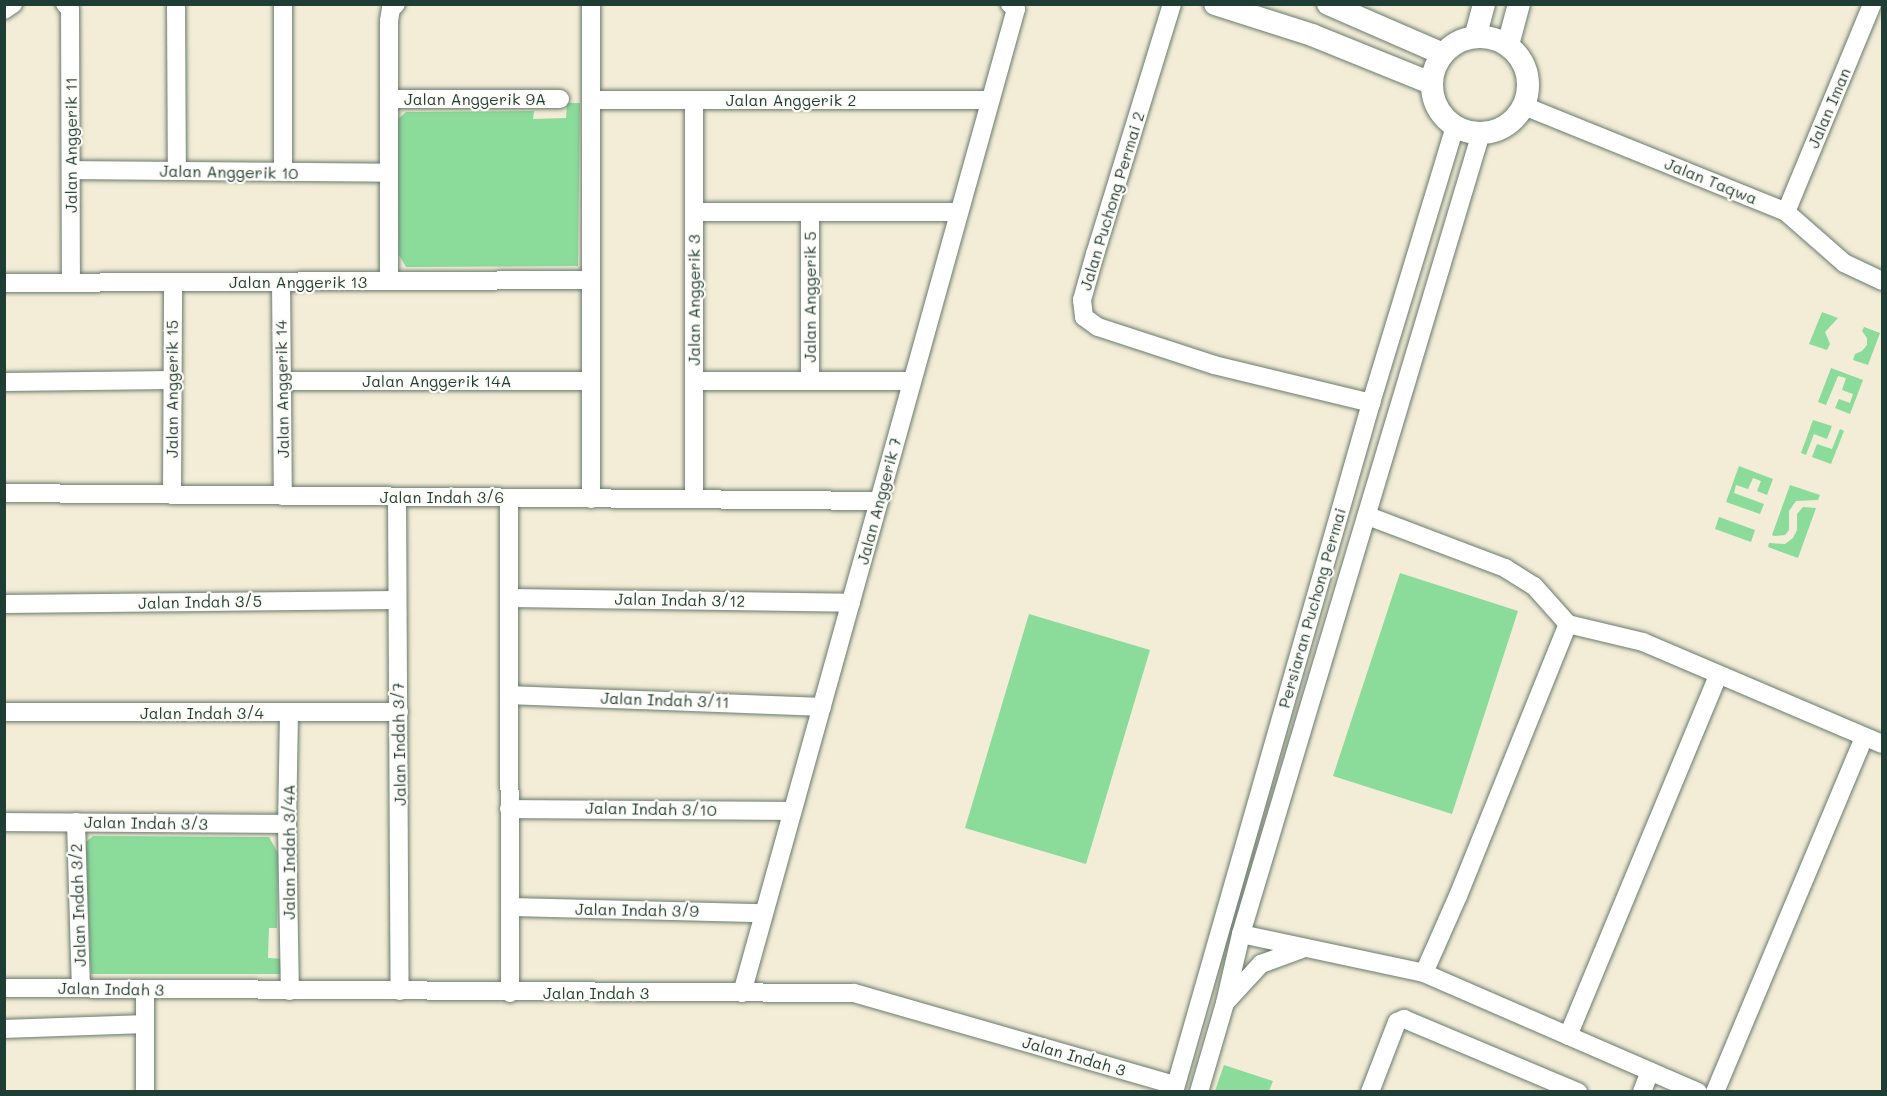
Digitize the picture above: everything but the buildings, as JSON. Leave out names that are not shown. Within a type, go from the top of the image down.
[{"type":"main road","points":[[1215,4],[1322,38],[1431,83]]},
{"type":"main road","points":[[1328,4],[1443,54]]},
{"type":"main road","points":[[1476,34],[1484,4]]},
{"type":"main road","points":[[1508,45],[1519,4]]},
{"type":"main road","points":[[1476,34],[1508,45],[1518,54],[1529,79],[1524,106],[1507,126],[1481,133],[1455,126],[1437,108],[1431,83],[1435,68],[1443,54],[1454,44],[1476,34]]},
{"type":"street","points":[[4,10],[13,4]]},
{"type":"street","points":[[176,4],[177,171]]},
{"type":"street","points":[[283,4],[284,172]]},
{"type":"street","points":[[591,4],[591,499]]},
{"type":"street","name":"Jalan Puchong Permai 2","points":[[1172,4],[1082,300],[1084,317],[1098,327],[1214,366],[1371,403]]},
{"type":"street","name":"Jalan Iman","points":[[1786,212],[1872,4]]},
{"type":"street","name":"Jalan Anggerik 11","points":[[68,7],[71,282]]},
{"type":"street","points":[[389,281],[387,173],[389,21],[394,7]]},
{"type":"street","name":"Jalan Anggerik 7","points":[[742,993],[990,100],[1013,7]]},
{"type":"street","name":"Jalan Anggerik 9A","points":[[389,99],[560,99]]},
{"type":"street","name":"Jalan Anggerik 2","points":[[591,100],[990,100]]},
{"type":"street","name":"Jalan Anggerik 3","points":[[694,100],[694,499]]},
{"type":"street","name":"Jalan Taqwa","points":[[1524,106],[1786,212],[1844,263],[1882,281]]},
{"type":"street","name":"Persiaran Puchong Permai","points":[[1176,1090],[1201,995],[1371,403],[1455,126]]},
{"type":"street","name":"Persiaran Puchong Permai","points":[[1199,1092],[1241,934],[1481,133]]},
{"type":"street","name":"Jalan Anggerik 10","points":[[71,170],[387,173]]},
{"type":"street","points":[[694,212],[959,212]]},
{"type":"street","name":"Jalan Anggerik 5","points":[[810,212],[810,381]]},
{"type":"street","name":"Jalan Anggerik 13","points":[[4,283],[591,280]]},
{"type":"street","name":"Jalan Anggerik 14","points":[[281,282],[283,496]]},
{"type":"street","name":"Jalan Anggerik 15","points":[[172,283],[172,495]]},
{"type":"street","points":[[4,382],[172,380]]},
{"type":"street","name":"Jalan Anggerik 14A","points":[[282,381],[591,381]]},
{"type":"street","points":[[694,381],[912,381]]},
{"type":"street","name":"Jalan Indah 3/6","points":[[4,493],[879,501]]},
{"type":"street","name":"Jalan Indah 3/7","points":[[397,497],[400,991]]},
{"type":"street","points":[[508,498],[510,993]]},
{"type":"street","points":[[1368,516],[1505,568],[1534,586],[1568,624],[1643,642],[1882,744]]},
{"type":"street","name":"Jalan Indah 3/12","points":[[509,598],[851,603]]},
{"type":"street","name":"Jalan Indah 3/5","points":[[4,604],[396,600]]},
{"type":"street","points":[[1424,973],[1458,896],[1568,624]]},
{"type":"street","points":[[1568,1036],[1718,675]]},
{"type":"street","name":"Jalan Indah 3/11","points":[[509,694],[822,707]]},
{"type":"street","name":"Jalan Indah 3/4","points":[[4,712],[399,712]]},
{"type":"street","name":"Jalan Indah 3/4A","points":[[289,713],[287,825],[290,991]]},
{"type":"street","points":[[1715,1092],[1864,736]]},
{"type":"street","name":"Jalan Indah 3/10","points":[[509,809],[792,811]]},
{"type":"street","name":"Jalan Indah 3/3","points":[[4,822],[287,825]]},
{"type":"street","name":"Jalan Indah 3/2","points":[[76,822],[81,988]]},
{"type":"street","points":[[1201,995],[1231,955],[1241,934],[1236,919],[1234,881]]},
{"type":"street","name":"Jalan Indah 3/9","points":[[510,907],[764,913]]},
{"type":"street","points":[[1241,934],[1424,973],[1698,1092]]},
{"type":"street","points":[[1176,1090],[1202,1056],[1222,1012],[1261,964],[1304,948]]},
{"type":"street","name":"Jalan Indah 3","points":[[4,988],[510,993],[854,993],[1176,1090]]},
{"type":"street","points":[[145,990],[145,1092]]},
{"type":"street","points":[[1370,1092],[1397,1022],[1404,1018],[1578,1092]]},
{"type":"street","points":[[4,1029],[145,1024]]},
{"type":"street","points":[[1642,1092],[1650,1071]]},
{"type":"green space","points":[[567,103],[580,103],[578,266],[406,267],[399,255],[397,120],[406,112],[534,111],[533,119],[566,118]]},
{"type":"green space","points":[[1822,312],[1838,318],[1825,332],[1830,344],[1827,350],[1809,344]]},
{"type":"green space","points":[[1864,327],[1880,333],[1868,365],[1853,360],[1855,354],[1867,345],[1867,338],[1862,331]]},
{"type":"green space","points":[[1831,368],[1863,380],[1850,414],[1835,408],[1839,399],[1850,403],[1853,394],[1842,390],[1846,378],[1838,376],[1826,405],[1818,402]]},
{"type":"green space","points":[[1813,420],[1832,426],[1827,439],[1814,434],[1806,455],[1801,453]]},
{"type":"green space","points":[[1840,429],[1844,431],[1831,464],[1812,457],[1817,444],[1832,449]]},
{"type":"green space","points":[[1739,466],[1773,479],[1767,495],[1757,491],[1761,481],[1753,478],[1748,489],[1736,485],[1734,493],[1764,504],[1760,514],[1726,502]]},
{"type":"green space","points":[[1790,485],[1820,495],[1818,500],[1796,501],[1789,511],[1789,530],[1785,535],[1774,536],[1772,535]]},
{"type":"green space","points":[[1803,507],[1816,508],[1798,558],[1768,547],[1769,543],[1785,544],[1793,538],[1797,530],[1797,514]]},
{"type":"green space","points":[[1719,517],[1755,530],[1751,542],[1715,529]]},
{"type":"green space","points":[[1400,573],[1518,611],[1452,814],[1333,776]]},
{"type":"green space","points":[[1029,614],[1150,650],[1086,864],[965,828]]},
{"type":"green space","points":[[93,836],[269,837],[278,853],[277,928],[269,928],[268,958],[285,959],[285,974],[91,974],[85,843]]},
{"type":"green space","points":[[1224,1065],[1273,1081],[1269,1091],[1215,1091]]}]
